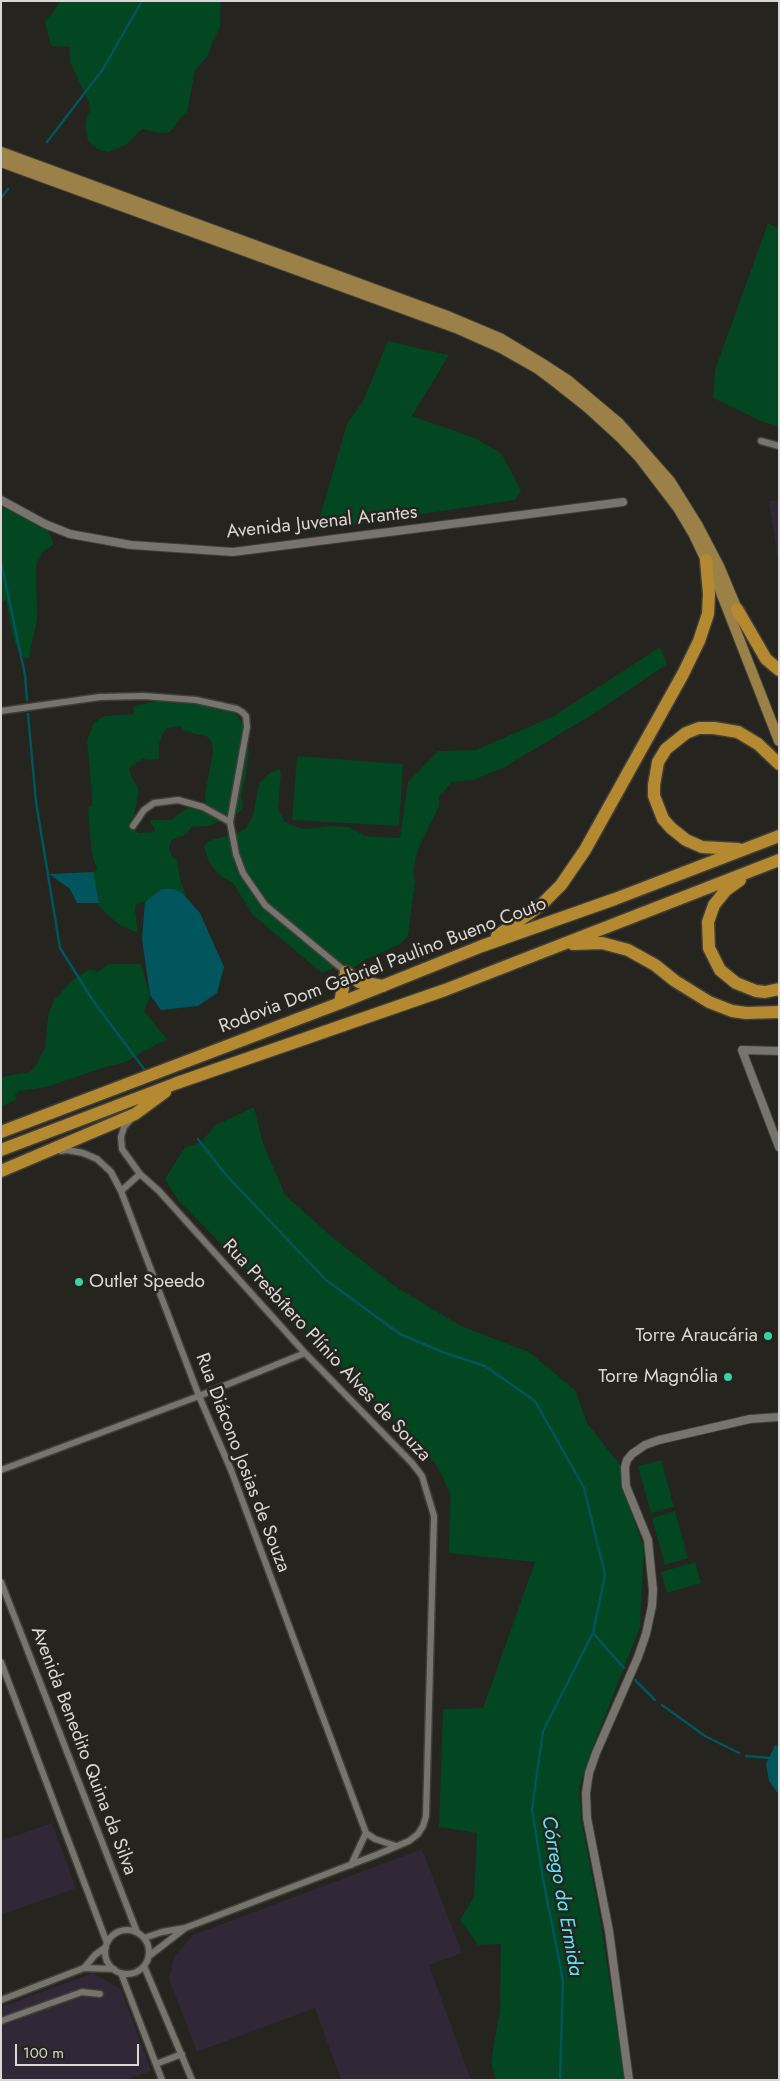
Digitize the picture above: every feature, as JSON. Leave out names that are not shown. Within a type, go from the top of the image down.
[{"type":"highway","points":[[482,946],[541,905],[561,885],[585,850],[683,674],[699,641],[708,614],[709,594],[706,560]]},
{"type":"highway","points":[[737,609],[766,659],[779,670]]},
{"type":"highway","points":[[743,849],[702,847],[686,840],[671,828],[663,819],[654,796],[658,762],[666,749],[686,733],[700,728],[714,728],[738,732],[758,744],[779,764]]},
{"type":"highway","name":"Rodovia Dom Gabriel Paulino Bueno Couto","points":[[1,1132],[340,1003],[482,946],[615,899],[779,836]]},
{"type":"highway","name":"Rodovia Dom Gabriel Paulino Bueno Couto","points":[[1,1150],[177,1083],[445,990],[779,860]]},
{"type":"highway","points":[[754,869],[726,890],[714,906],[708,922],[709,948],[720,970],[736,983],[756,991],[766,992],[779,989]]},
{"type":"highway","points":[[544,950],[581,942],[602,943],[628,950],[710,1002],[732,1011],[746,1013],[779,1012]]},
{"type":"highway","points":[[340,1003],[346,972],[359,982],[383,986]]},
{"type":"highway","points":[[1,1170],[135,1114],[177,1083]]},
{"type":"main road","points":[[1,152],[450,317],[500,338],[569,381],[619,423],[670,481],[698,526],[720,566],[779,723]]},
{"type":"main road","points":[[1,162],[485,340],[523,360],[587,407],[639,457],[678,508],[706,560],[733,620],[779,741]]},
{"type":"street","points":[[761,441],[779,446]]},
{"type":"street","name":"Avenida Juvenal Arantes","points":[[1,500],[45,524],[79,536],[130,545],[233,552],[623,502]]},
{"type":"street","points":[[1,711],[123,696],[178,697],[237,709],[246,716],[247,727],[230,822],[232,842],[243,874],[265,906],[346,972]]},
{"type":"street","points":[[133,826],[144,810],[154,803],[178,800],[203,807],[230,822]]},
{"type":"street","points":[[779,1051],[742,1050],[779,1146]]},
{"type":"street","name":"Rua Presbítero Plínio Alves de Souza","points":[[135,1114],[124,1127],[121,1137],[122,1149],[140,1174],[159,1191],[305,1353],[412,1462],[422,1476],[434,1516],[426,1816],[424,1826],[409,1842],[185,1928]]},
{"type":"street","name":"Rua Diácono Josias de Souza","points":[[47,1152],[67,1150],[83,1153],[97,1159],[111,1172],[121,1191],[199,1396],[231,1470],[366,1833]]},
{"type":"street","points":[[121,1191],[140,1174]]},
{"type":"street","points":[[3,1471],[305,1353]]},
{"type":"street","points":[[629,2080],[606,1916],[587,1818],[586,1793],[589,1773],[596,1753],[638,1657],[646,1634],[653,1590],[648,1540],[626,1486],[624,1476],[627,1460],[645,1445],[659,1440],[750,1420],[779,1417]]},
{"type":"street","name":"Avenida Benedito Quina da Silva","points":[[1,1582],[137,1932]]},
{"type":"street","points":[[1,1662],[106,1945],[108,1962],[121,1973],[134,1973],[144,1966],[149,1956],[185,1928]]},
{"type":"street","points":[[351,1865],[366,1833],[375,1839],[396,1846]]},
{"type":"street","points":[[144,1938],[162,1932],[185,1928]]},
{"type":"street","points":[[84,1968],[116,1933],[122,1931],[137,1932],[144,1938],[148,1944],[149,1956]]},
{"type":"street","points":[[144,1966],[192,2080]]},
{"type":"street","points":[[1,2000],[84,1968],[114,1969]]},
{"type":"street","points":[[121,1973],[162,2080]]},
{"type":"street","points":[[1,2021],[82,1992],[100,1994]]},
{"type":"street","points":[[156,2064],[182,2054]]},
{"type":"shaded area","points":[[769,501],[779,501],[779,567]]},
{"type":"shaded area","points":[[52,1823],[76,1888],[1,1915],[1,1841]]},
{"type":"shaded area","points":[[422,1849],[462,1953],[429,1965],[471,2080],[341,2080],[315,2008],[197,2052],[169,1979],[174,1957],[193,1935]]},
{"type":"shaded area","points":[[93,1973],[121,1989],[151,2071],[125,2080],[1,2080],[1,2007]]},
{"type":"green space","points":[[61,1],[221,1],[220,27],[208,56],[195,70],[187,113],[180,118],[170,132],[161,133],[142,129],[126,145],[108,152],[97,149],[88,140],[85,126],[87,115],[90,112],[89,103],[70,62],[70,47],[51,46],[45,22]]},
{"type":"green space","points":[[768,223],[779,229],[779,427],[761,421],[713,398],[715,370]]},
{"type":"green space","points":[[388,341],[449,355],[412,416],[475,438],[501,453],[521,490],[515,500],[316,530],[347,424],[363,401]]},
{"type":"green space","points":[[1,506],[31,516],[46,526],[54,544],[43,552],[36,565],[37,619],[29,658],[25,659],[18,650],[12,633],[6,600],[1,602]]},
{"type":"green space","points":[[660,647],[667,664],[593,714],[503,768],[473,780],[452,782],[439,797],[439,806],[417,852],[413,871],[415,881],[408,936],[400,944],[365,960],[343,975],[334,968],[322,973],[253,915],[233,883],[219,875],[209,862],[204,847],[208,841],[237,833],[246,828],[253,815],[259,784],[271,772],[279,769],[281,772],[278,809],[285,822],[302,829],[331,826],[349,827],[365,836],[400,838],[408,782],[438,751],[476,750],[554,716]]},
{"type":"green space","points":[[173,696],[225,708],[235,712],[243,723],[249,749],[246,776],[241,796],[242,809],[238,813],[209,826],[192,827],[185,835],[172,840],[169,847],[172,857],[177,860],[180,879],[189,904],[145,901],[137,904],[135,909],[138,933],[120,925],[108,915],[98,905],[91,892],[92,872],[96,871],[97,868],[92,855],[88,808],[92,805],[92,794],[87,740],[94,723],[104,716],[134,714],[133,707]],"holes":[[[180,726],[185,731],[208,737],[212,743],[213,752],[205,794],[206,805],[202,809],[187,808],[171,820],[151,820],[150,823],[155,832],[138,833],[134,828],[133,822],[139,790],[129,768],[143,759],[159,759],[159,744],[162,734],[168,728]]]},
{"type":"green space","points":[[297,756],[403,764],[399,826],[292,820]]},
{"type":"green space","points":[[109,964],[141,964],[150,996],[144,1011],[168,1040],[157,1044],[124,1063],[105,1067],[47,1087],[19,1091],[15,1095],[17,1099],[1,1107],[1,1077],[29,1072],[35,1067],[45,1048],[48,1016],[54,1000],[75,978],[90,969],[97,972]]},
{"type":"green space","points":[[254,1107],[263,1143],[285,1195],[332,1237],[396,1287],[461,1326],[529,1352],[575,1390],[587,1423],[624,1470],[623,1489],[644,1548],[640,1627],[590,1754],[579,1788],[581,1819],[599,1912],[625,2080],[496,2080],[491,2062],[500,2010],[501,1944],[478,1945],[460,1920],[474,1897],[477,1833],[439,1827],[443,1709],[483,1708],[535,1562],[449,1553],[450,1493],[436,1464],[178,1200],[165,1179],[185,1147],[200,1143],[216,1125]]},
{"type":"green space","points":[[661,1460],[674,1507],[651,1513],[638,1466]]},
{"type":"green space","points":[[675,1511],[688,1558],[665,1565],[652,1518]]},
{"type":"green space","points":[[695,1562],[701,1583],[667,1593],[661,1572]]},
{"type":"water","points":[[93,872],[99,903],[77,903],[70,889],[49,874]]},
{"type":"water","points":[[162,889],[174,889],[183,894],[200,913],[224,967],[217,993],[198,1006],[161,1010],[150,995],[142,939],[145,902]]},
{"type":"water","points":[[775,1745],[779,1747],[779,1792],[769,1781],[766,1764]]},
{"type":"waterway","points":[[47,142],[103,69],[142,1]]},
{"type":"waterway","points":[[1,198],[8,189]]},
{"type":"waterway","points":[[1,562],[25,675],[27,700]]},
{"type":"waterway","points":[[28,714],[36,802],[60,948],[94,1002],[144,1069]]},
{"type":"waterway","name":"Córrego da Ermida","points":[[198,1139],[226,1175],[326,1280],[400,1334],[445,1353],[485,1366],[535,1401],[584,1488],[605,1575],[593,1633],[543,1731],[532,1809],[543,1879],[563,1980],[560,2080]]},
{"type":"waterway","points":[[593,1633],[624,1668]]},
{"type":"waterway","points":[[635,1680],[655,1700]]},
{"type":"waterway","points":[[662,1705],[705,1736],[739,1753]]},
{"type":"waterway","points":[[746,1756],[770,1758]]},
{"type":"place","name":"Outlet Speedo","points":[[79,1282]]},
{"type":"place","name":"Torre Araucária","points":[[768,1336]]},
{"type":"place","name":"Torre Magnólia","points":[[728,1377]]}]
